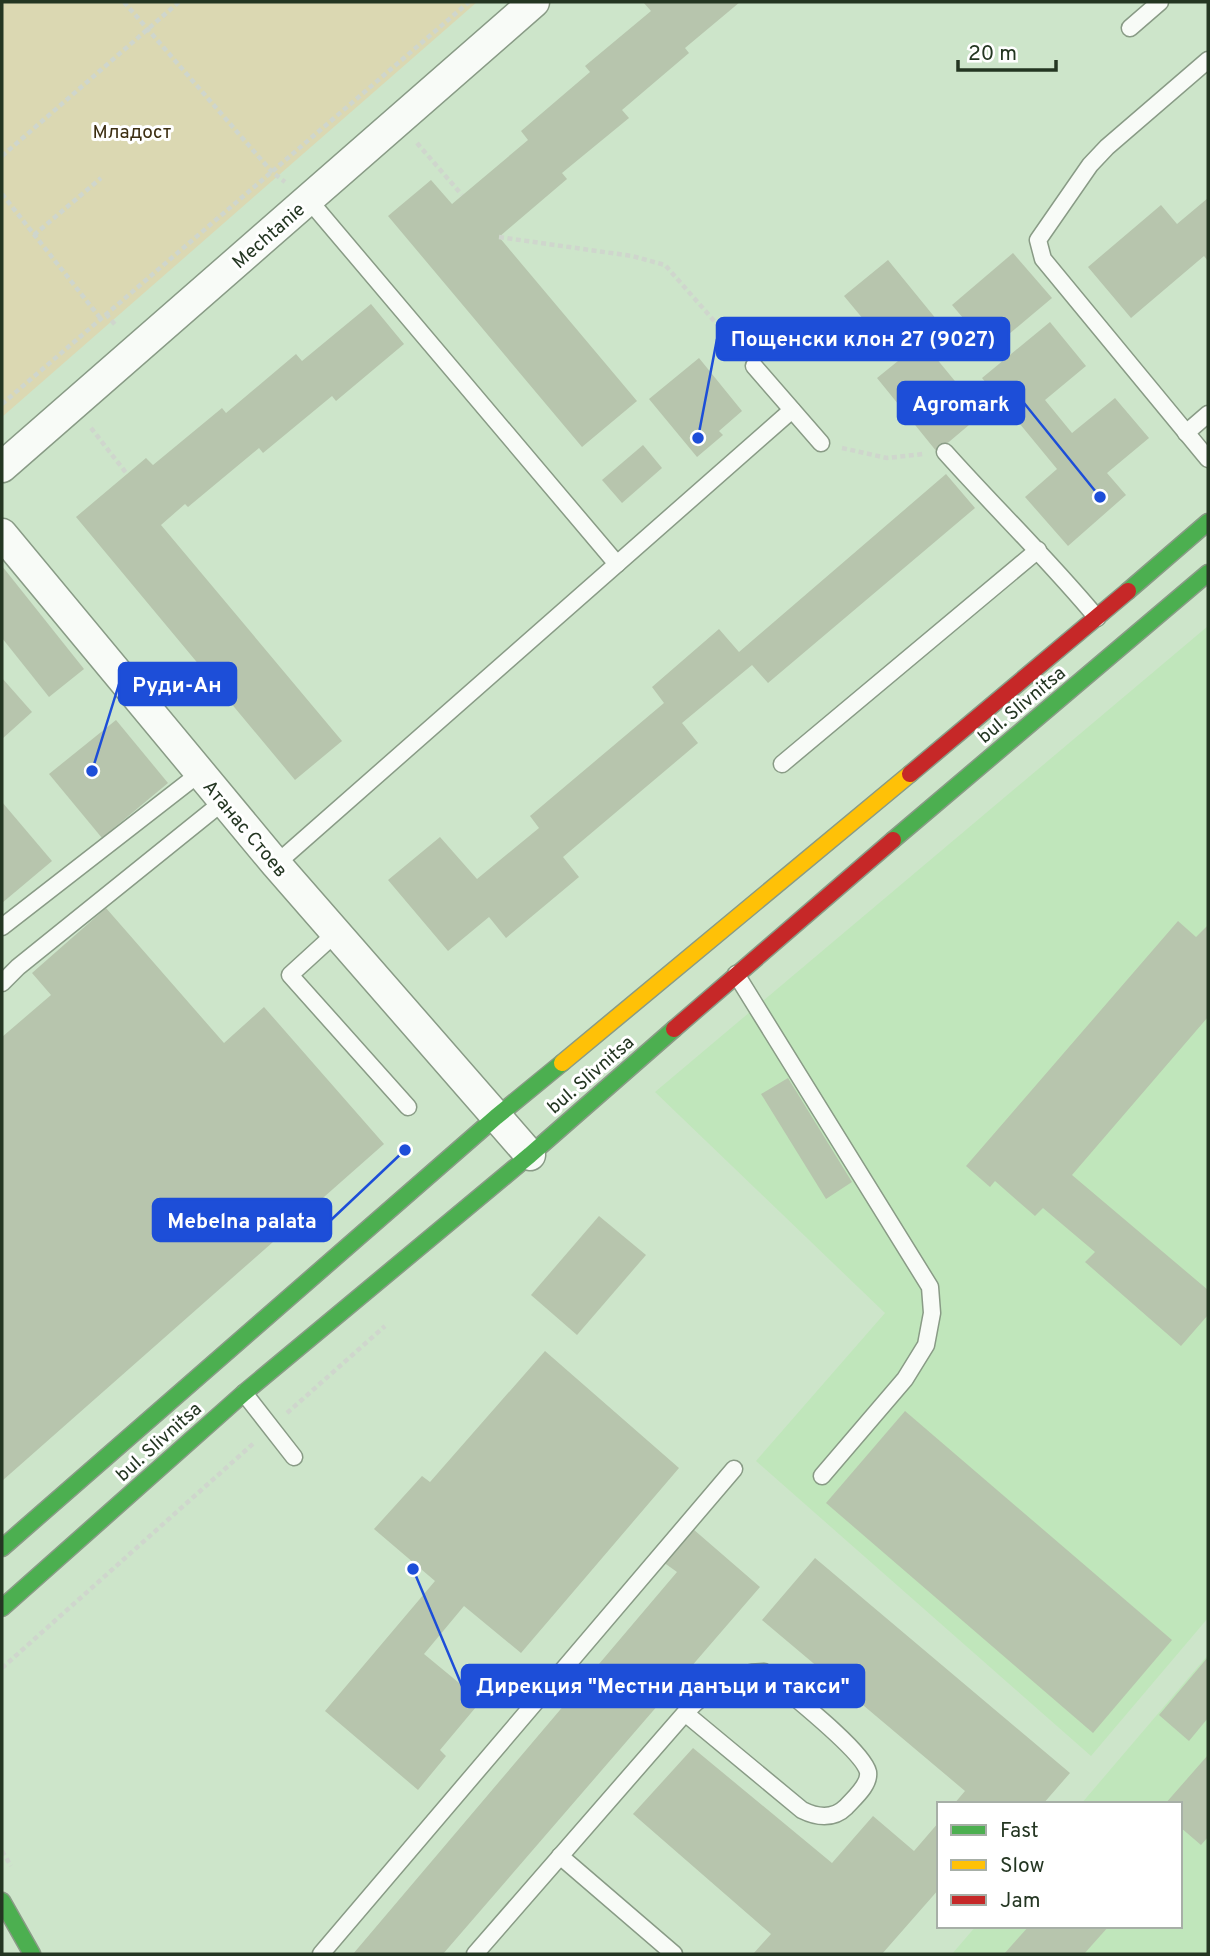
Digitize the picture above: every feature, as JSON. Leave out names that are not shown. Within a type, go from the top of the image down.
[{"type":"main road","name":"bul. Slivnitsa","points":[[2,1547],[496,1116],[1097,618],[1208,522]]},
{"type":"main road","name":"bul. Slivnitsa","points":[[2,1608],[244,1392],[530,1155],[736,974],[1208,573]]},
{"type":"main road","points":[[2,1901],[32,1954]]},
{"type":"street","name":"Mechtanie","points":[[2,467],[534,2]]},
{"type":"street","name":"Атанас Стоев","points":[[2,534],[276,864],[530,1155]]},
{"type":"lane","points":[[1130,28],[1160,2]]},
{"type":"lane","points":[[1208,60],[1107,147],[1090,165],[1038,240],[1043,259],[1208,459]]},
{"type":"lane","points":[[308,199],[617,564]]},
{"type":"lane","points":[[754,366],[821,443]]},
{"type":"lane","points":[[276,864],[792,410]]},
{"type":"lane","points":[[1186,433],[1208,414]]},
{"type":"lane","points":[[945,452],[1038,550],[1097,618]]},
{"type":"lane","points":[[782,764],[1038,550]]},
{"type":"lane","points":[[2,926],[200,773]]},
{"type":"lane","points":[[2,983],[18,967],[223,801]]},
{"type":"lane","points":[[336,933],[290,975],[408,1107]]},
{"type":"lane","points":[[736,974],[930,1287],[932,1313],[926,1345],[905,1379],[822,1476]]},
{"type":"lane","points":[[244,1392],[294,1457]]},
{"type":"lane","points":[[321,1954],[734,1469]]},
{"type":"lane","points":[[475,1954],[685,1713],[718,1684],[749,1672],[764,1672],[856,1752],[868,1773],[866,1784],[843,1810],[830,1816],[815,1817],[802,1810],[685,1713]]},
{"type":"lane","points":[[560,1856],[674,1954]]},
{"type":"path","points":[[124,2],[272,172],[308,199]]},
{"type":"path","points":[[2,156],[179,2]]},
{"type":"path","points":[[2,404],[469,2]]},
{"type":"path","points":[[398,121],[462,195]]},
{"type":"path","points":[[34,235],[101,178]]},
{"type":"path","points":[[2,194],[101,319]]},
{"type":"path","points":[[499,237],[632,256],[665,265],[754,366]]},
{"type":"path","points":[[73,405],[127,474]]},
{"type":"path","points":[[821,443],[887,458],[945,452]]},
{"type":"shaded area","points":[[1208,626],[1208,1618],[1091,1756],[756,1461],[885,1313],[655,1092]]},
{"type":"shaded area","points":[[1208,1655],[1208,1954],[952,1954],[974,1928],[1182,1928],[1182,1802],[1083,1802]]},
{"type":"green space","name":"Младост","points":[[2,2],[477,2],[2,417]]},
{"type":"building","points":[[643,2],[740,2],[685,48],[689,53],[622,110],[629,118],[562,173],[567,179],[499,237],[637,401],[582,447],[388,216],[431,180],[452,204],[528,140],[521,131],[590,72],[585,66],[651,11]]},
{"type":"building","points":[[1208,198],[1208,261],[1204,256],[1131,318],[1088,267],[1161,205],[1177,224]]},
{"type":"building","points":[[1013,253],[1052,298],[990,350],[952,305]]},
{"type":"building","points":[[888,260],[941,325],[922,341],[982,414],[937,452],[877,378],[898,361],[844,296]]},
{"type":"building","points":[[371,304],[404,344],[336,401],[332,396],[263,453],[259,448],[188,507],[185,504],[161,525],[342,741],[295,780],[76,517],[146,458],[153,465],[222,408],[226,413],[296,354],[302,361]]},
{"type":"building","points":[[1050,322],[1086,366],[1045,400],[1072,433],[1115,398],[1149,438],[1107,473],[1126,495],[1068,546],[1025,497],[1057,469],[982,378]]},
{"type":"building","points":[[699,358],[742,411],[719,431],[723,435],[697,457],[649,399]]},
{"type":"building","points":[[643,445],[662,468],[622,503],[602,480]]},
{"type":"building","points":[[946,474],[975,508],[768,683],[752,665],[682,723],[698,743],[563,857],[579,877],[506,938],[489,917],[448,951],[388,880],[440,837],[477,879],[539,828],[530,816],[664,703],[652,687],[719,629],[739,652]]},
{"type":"building","points":[[2,566],[84,669],[49,697],[2,638]]},
{"type":"building","points":[[2,678],[32,712],[2,739]]},
{"type":"building","points":[[116,720],[168,783],[102,838],[49,774]]},
{"type":"building","points":[[2,802],[52,861],[2,903]]},
{"type":"building","points":[[106,908],[224,1043],[264,1007],[384,1144],[2,1481],[2,1037],[51,995],[32,973]]},
{"type":"building","points":[[1178,921],[1196,937],[1208,925],[1208,1017],[1072,1175],[1208,1290],[1208,1315],[1181,1346],[1085,1262],[1095,1252],[1043,1208],[1035,1216],[995,1181],[990,1187],[966,1166]]},
{"type":"building","points":[[788,1078],[852,1182],[826,1199],[761,1094]]},
{"type":"building","points":[[599,1216],[646,1255],[577,1335],[531,1295]]},
{"type":"building","points":[[545,1351],[679,1468],[521,1653],[464,1606],[424,1654],[481,1701],[440,1750],[446,1756],[418,1790],[325,1711],[435,1581],[374,1529],[422,1476],[430,1482]]},
{"type":"building","points":[[905,1411],[1172,1640],[1093,1733],[826,1503]]},
{"type":"building","points":[[693,1529],[760,1587],[443,1954],[353,1954],[677,1572],[663,1562]]},
{"type":"building","points":[[815,1558],[1070,1773],[1045,1802],[956,1802],[965,1791],[762,1620]]},
{"type":"building","points":[[1208,1657],[1208,1718],[1189,1741],[1159,1715]]},
{"type":"building","points":[[693,1748],[832,1863],[873,1816],[914,1851],[937,1824],[937,1891],[882,1954],[753,1954],[771,1934],[633,1814]]},
{"type":"building","points":[[1208,1755],[1208,1837],[1201,1845],[1182,1829],[1182,1802],[1167,1802]]},
{"type":"building","points":[[1027,1928],[1107,1928],[1084,1954],[1004,1954]]},
{"type":"traffic: fast","points":[[1128,591],[1208,522]]},
{"type":"traffic: fast","points":[[893,840],[1208,573]]},
{"type":"traffic: fast","points":[[2,1608],[244,1393],[530,1155],[674,1029]]},
{"type":"traffic: fast","points":[[2,1548],[496,1117],[562,1063]]},
{"type":"traffic: fast","points":[[2,1901],[32,1954]]},
{"type":"traffic: slow","points":[[562,1063],[910,774]]},
{"type":"traffic: jam","points":[[910,774],[1128,591]]},
{"type":"traffic: jam","points":[[674,1029],[893,840]]},
{"type":"place","name":"Пощенски клон 27 (9027)","points":[[698,438]]},
{"type":"place","name":"Agromark","points":[[1100,497]]},
{"type":"place","name":"Руди-Ан","points":[[92,771]]},
{"type":"place","name":"Mebelna palata","points":[[405,1150]]},
{"type":"place","name":"Дирекция \"Местни данъци и такси\"","points":[[413,1569]]}]
